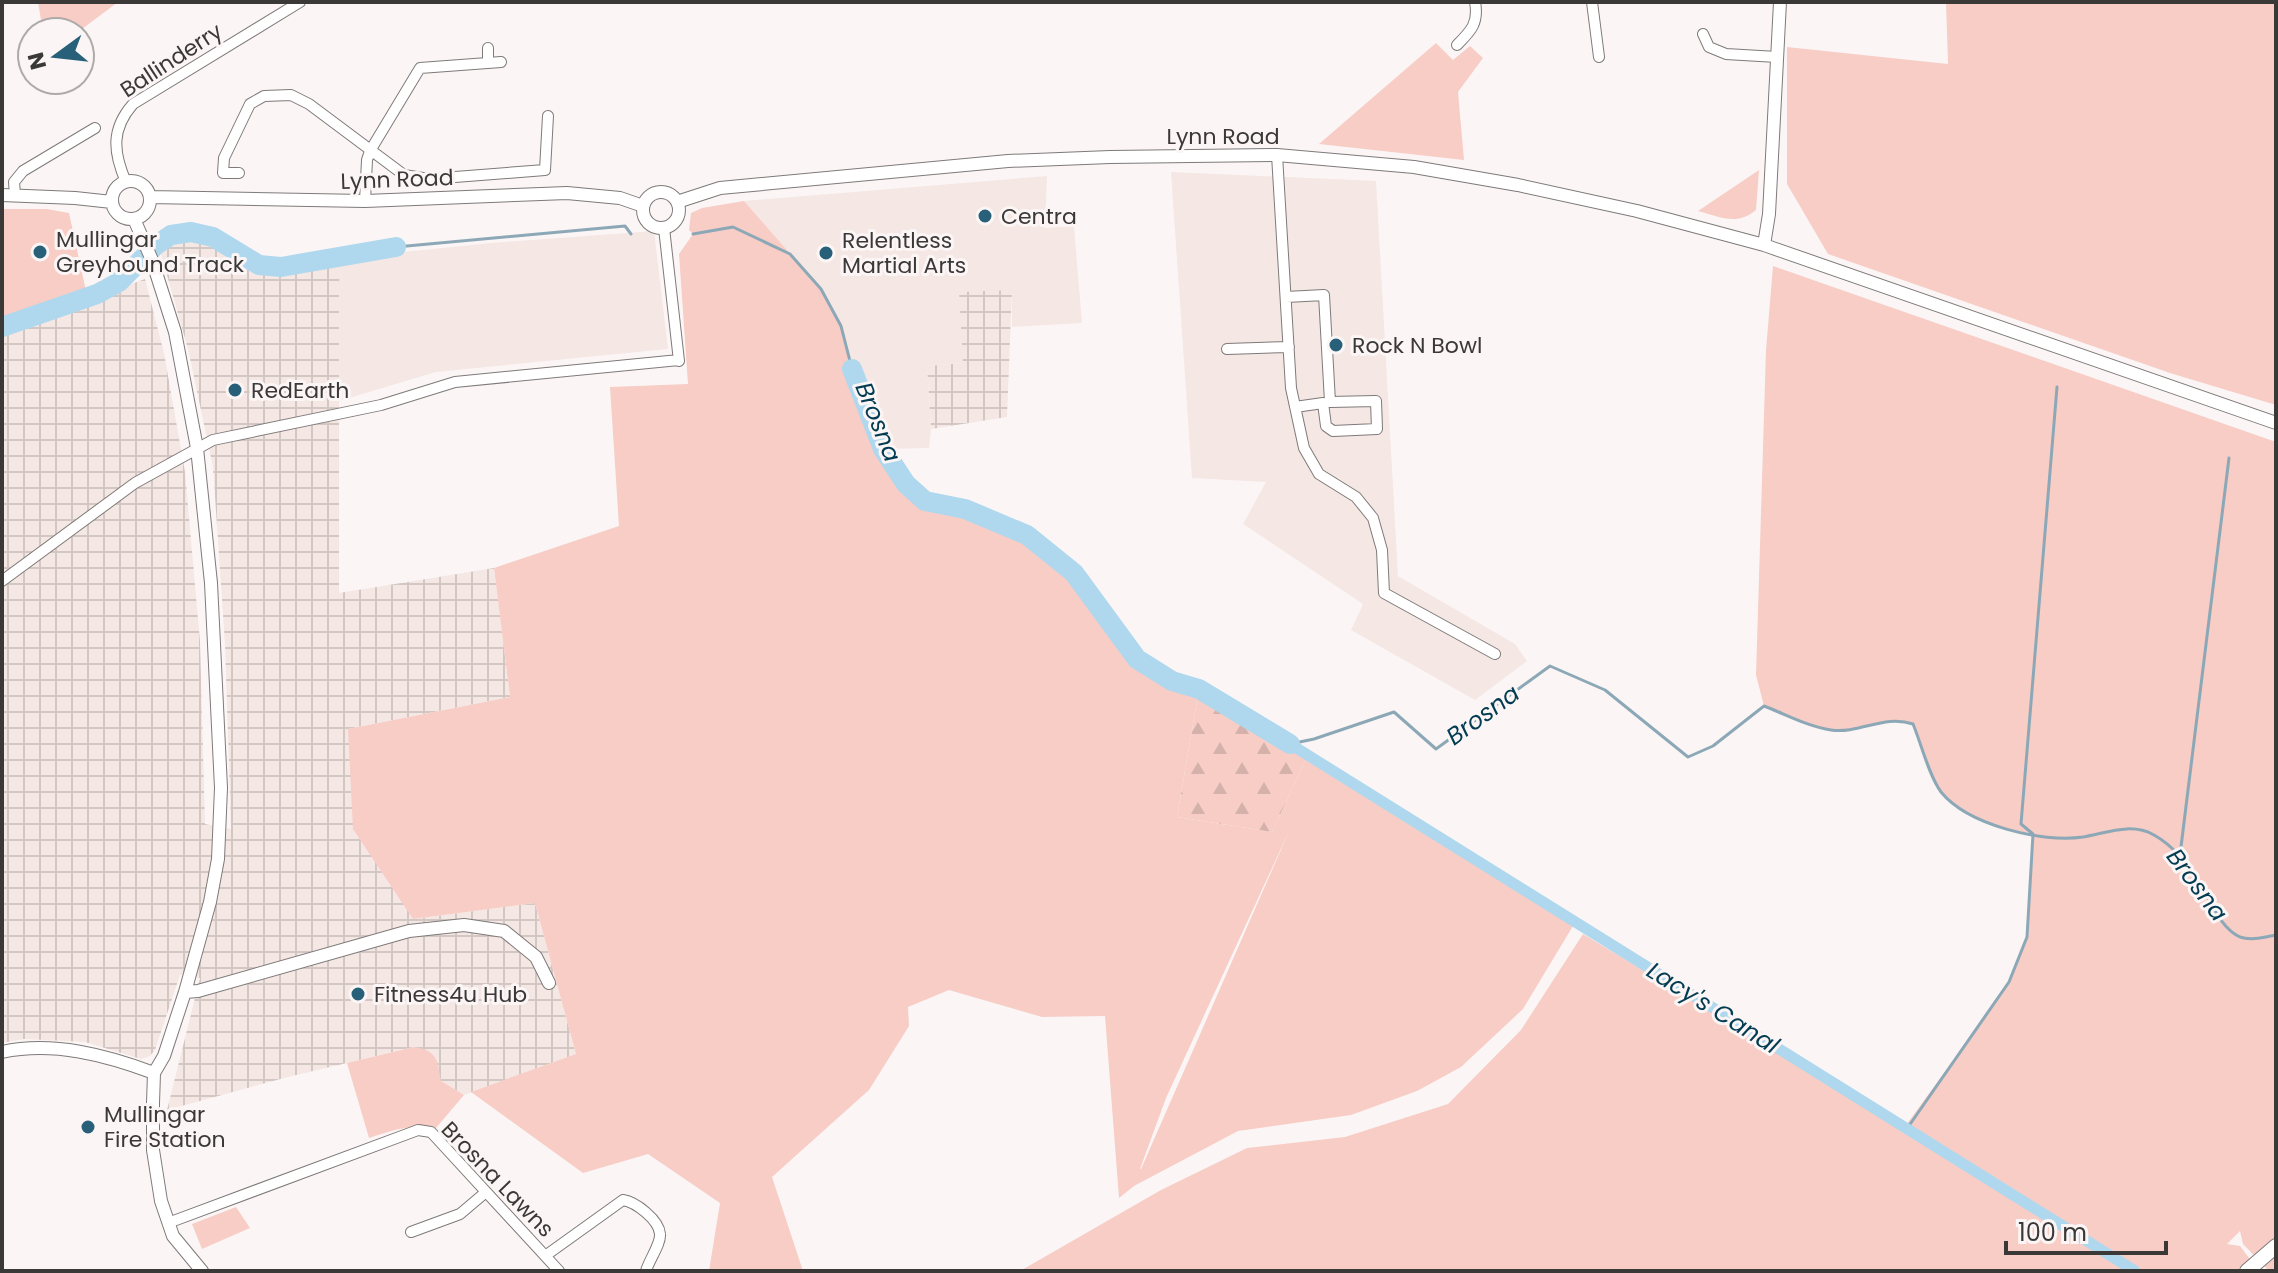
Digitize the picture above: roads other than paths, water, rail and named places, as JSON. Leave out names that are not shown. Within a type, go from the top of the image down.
[{"type":"main road","points":[[2247,1271],[2276,1246]]},
{"type":"street","name":"Ballinderry","points":[[126,182],[117,156],[116,134],[122,117],[133,104],[300,2]]},
{"type":"street","points":[[1457,45],[1478,19],[1475,2]]},
{"type":"street","points":[[1592,2],[1599,57]]},
{"type":"street","points":[[1764,245],[1769,214],[1780,2]]},
{"type":"street","points":[[1703,34],[1709,47],[1726,54],[1777,57]]},
{"type":"street","points":[[488,48],[488,63]]},
{"type":"street","points":[[365,201],[370,151],[420,68],[501,62]]},
{"type":"street","points":[[239,173],[223,173],[224,158],[250,104],[264,96],[291,95],[309,104],[404,175],[429,179],[545,170],[548,116]]},
{"type":"street","points":[[95,128],[23,171],[9,195],[112,202]]},
{"type":"street","points":[[84,134],[90,145]]},
{"type":"street","points":[[1277,155],[1291,388],[1304,448],[1319,474],[1356,497],[1373,518],[1382,550],[1384,593],[1495,654]]},
{"type":"street","name":"Lynn Road","points":[[150,197],[365,201],[567,193],[620,198],[643,206],[648,196],[656,192],[671,195],[677,202],[720,188],[1008,161],[1277,155],[1414,167],[1518,185],[1637,211],[1764,245],[2276,423]]},
{"type":"street","points":[[134,219],[148,209],[150,197],[138,182],[126,182],[115,189],[112,202],[117,213],[134,219],[152,260],[175,332],[197,448],[211,583],[221,788],[215,874],[185,992],[164,1056],[154,1073],[153,1150],[161,1201],[173,1236],[202,1271]]},
{"type":"street","points":[[664,228],[676,219],[677,202]]},
{"type":"street","points":[[643,206],[649,224],[664,228]]},
{"type":"street","points":[[2,581],[135,483],[213,440],[381,405],[455,382],[679,360],[664,228]]},
{"type":"street","points":[[1286,297],[1324,295],[1330,402],[1376,401],[1377,429],[1333,431],[1326,426],[1323,403],[1295,407]]},
{"type":"street","points":[[1227,349],[1289,347]]},
{"type":"street","points":[[185,992],[198,991],[409,931],[464,925],[504,931],[536,957],[549,983]]},
{"type":"street","points":[[2,1052],[22,1048],[54,1048],[98,1055],[154,1073]]},
{"type":"street","name":"Brosna Lawns","points":[[168,1223],[418,1130],[431,1132],[559,1271]]},
{"type":"street","points":[[411,1232],[460,1214],[486,1192]]},
{"type":"street","points":[[545,1256],[623,1200],[629,1200],[649,1216],[659,1230],[660,1237],[646,1271]]},
{"type":"waterway","name":"Brosna","points":[[396,247],[625,226],[631,234]]},
{"type":"waterway","name":"Brosna","points":[[693,234],[733,227],[790,254],[821,289],[841,326],[852,369]]},
{"type":"waterway","name":"Brosna","points":[[2,327],[97,294],[119,282],[156,245],[171,235],[191,232],[213,237],[259,265],[281,267],[396,247]]},
{"type":"waterway","name":"Brosna","points":[[852,369],[883,449],[906,484],[925,501],[965,509],[1027,535],[1074,573],[1137,659],[1172,681],[1199,689],[1290,744]]},
{"type":"waterway","points":[[1906,1130],[2009,982],[2027,937],[2033,834],[2021,824],[2057,387]]},
{"type":"waterway","points":[[2180,855],[2229,458]]},
{"type":"waterway","name":"Brosna","points":[[1290,744],[1394,712],[1436,749],[1550,666],[1605,690],[1688,757],[1713,746],[1764,706],[1831,730],[1892,721],[1913,724],[1941,792],[1969,814],[2006,829],[2047,837],[2083,837],[2128,829],[2145,831],[2161,839],[2180,856],[2221,921],[2233,933],[2249,939],[2276,935]]},
{"type":"waterway","name":"Lacy's Canal","points":[[1290,744],[2135,1271]]},
{"type":"place","name":"Centra","points":[[985,216]]},
{"type":"place","name":"Mullingar Greyhound Track","points":[[40,252]]},
{"type":"place","name":"Relentless Martial Arts","points":[[826,253]]},
{"type":"place","name":"Rock N Bowl","points":[[1336,345]]},
{"type":"place","name":"RedEarth","points":[[235,390]]},
{"type":"place","name":"Fitness4u Hub","points":[[358,994]]},
{"type":"place","name":"Mullingar Fire Station","points":[[88,1127]]}]
